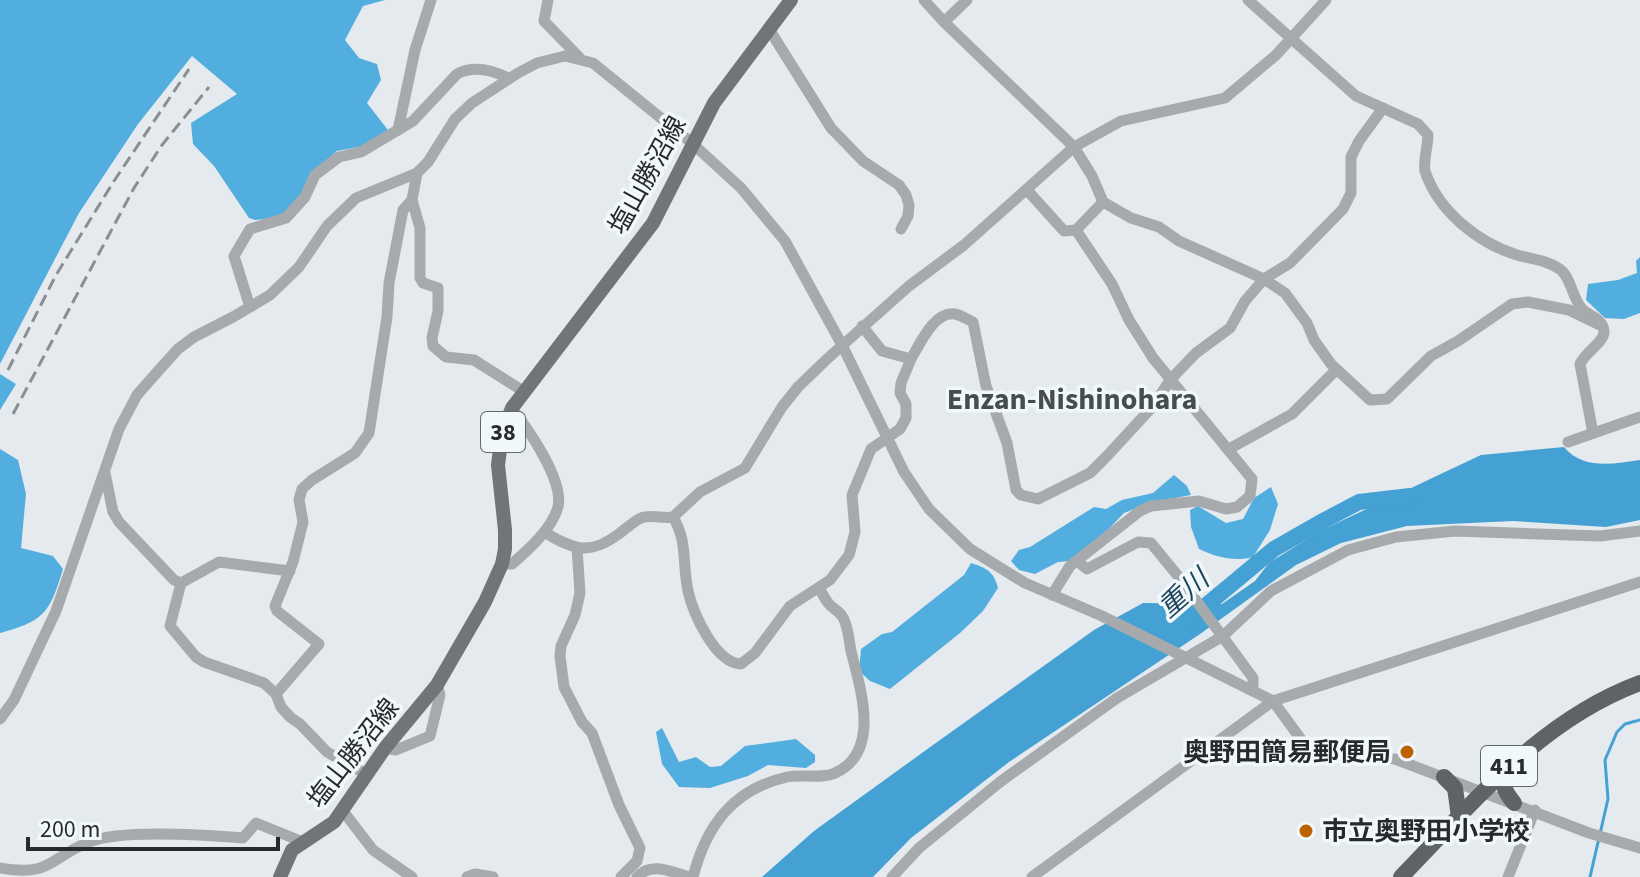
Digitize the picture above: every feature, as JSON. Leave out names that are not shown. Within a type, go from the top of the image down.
[{"type":"highway","name":"411","points":[[1401,877],[1506,769],[1545,736],[1610,694],[1640,683]]},
{"type":"highway","points":[[1506,769],[1502,782],[1514,803]]},
{"type":"highway","points":[[1444,777],[1455,788],[1459,817]]},
{"type":"main road","name":"塩山勝沼線","points":[[280,877],[286,860],[303,842],[328,827],[343,811],[385,748],[437,685],[485,602],[502,564],[505,530],[498,457],[502,434],[512,408],[653,223],[714,103],[791,0]]},
{"type":"street","points":[[398,130],[415,50],[431,0]]},
{"type":"street","points":[[548,0],[544,21],[580,58]]},
{"type":"street","points":[[924,0],[1074,147],[1103,202],[1264,279],[1285,293],[1336,370],[1370,400],[1387,399],[1431,356],[1512,304],[1528,302],[1569,310],[1602,326]]},
{"type":"street","points":[[944,22],[967,0]]},
{"type":"street","points":[[1248,0],[1356,96],[1418,124],[1428,135],[1424,169],[1446,210],[1464,226],[1498,248],[1550,264],[1563,272],[1581,309],[1602,326],[1602,339],[1585,354],[1580,364],[1593,433]]},
{"type":"street","points":[[544,532],[577,548],[596,547],[609,542],[639,518],[673,517],[700,492],[745,468],[782,407],[798,387],[862,326],[964,245],[1074,147],[1121,121],[1225,98],[1255,75],[1326,0]]},
{"type":"street","points":[[769,29],[831,128],[863,161],[899,185],[906,195],[908,216],[901,229]]},
{"type":"street","points":[[0,719],[14,700],[56,611],[119,429],[137,395],[178,349],[270,295],[299,267],[342,209],[369,191],[417,173],[428,162],[455,119],[472,103],[508,78],[551,58],[565,56],[593,63],[693,144],[741,188],[785,241],[842,345],[904,472],[929,509],[970,549],[1052,595],[1102,616],[1273,701],[1303,742],[1311,748],[1325,753],[1395,759],[1640,848]]},
{"type":"street","points":[[250,307],[234,256],[250,229],[286,218],[305,197],[315,175],[339,157],[361,152],[413,121],[463,70],[494,71],[508,78]]},
{"type":"street","points":[[673,517],[682,532],[688,592],[704,631],[718,651],[734,664],[747,661],[790,606],[830,580],[852,547],[856,522],[852,495],[871,449],[900,429],[906,418],[906,404],[900,393],[901,383],[929,329],[944,315],[956,314],[973,322],[986,386],[1007,443],[1014,483],[1021,495],[1038,499],[1090,473],[1154,405],[1170,380],[1196,353],[1230,328],[1245,301],[1264,279],[1290,263],[1343,209],[1351,193],[1351,157],[1383,108]]},
{"type":"street","points":[[417,173],[412,200],[420,228],[420,278],[423,283],[438,288],[433,346],[446,357],[474,360],[523,391]]},
{"type":"street","points":[[1027,190],[1064,231],[1076,230],[1103,202]]},
{"type":"street","points":[[276,694],[319,644],[277,611],[277,596],[290,571],[303,522],[299,500],[302,489],[355,453],[369,433],[387,317],[389,283],[403,210],[412,200]]},
{"type":"street","points":[[1052,595],[1063,575],[1077,561],[1140,511],[1151,506],[1199,501],[1226,509],[1244,503],[1252,488],[1252,479],[1170,380],[1137,332],[1112,284],[1076,230]]},
{"type":"street","points":[[862,326],[882,351],[911,359]]},
{"type":"street","points":[[1229,449],[1292,414],[1336,370]]},
{"type":"street","name":"38","points":[[502,564],[512,564],[544,532],[559,504],[558,490],[532,434],[512,408]]},
{"type":"street","points":[[1568,442],[1640,417]]},
{"type":"street","points":[[105,472],[113,512],[119,522],[174,580],[181,583]]},
{"type":"street","points":[[892,877],[919,848],[1000,782],[1117,698],[1222,635],[1271,591],[1348,550],[1396,537],[1455,531],[1600,536],[1640,531]]},
{"type":"street","points":[[1077,561],[1087,569],[1138,542],[1151,543],[1253,678],[1253,691]]},
{"type":"street","points":[[577,548],[580,593],[575,615],[561,646],[564,687],[582,722],[592,733],[619,805],[640,848],[637,861],[621,877]]},
{"type":"street","points":[[290,571],[219,562],[181,583],[170,626],[204,662],[264,683],[276,694],[281,707],[290,717],[327,752],[366,774]]},
{"type":"street","points":[[1032,877],[1273,701],[1640,582]]},
{"type":"street","points":[[637,877],[652,867],[691,877],[702,844],[715,821],[730,807],[761,786],[789,776],[834,774],[849,764],[860,744],[865,724],[864,708],[843,617],[828,603],[819,588]]},
{"type":"street","points":[[385,748],[396,750],[422,742],[430,736],[440,695],[437,685]]},
{"type":"street","points":[[1508,877],[1535,810]]},
{"type":"street","points":[[343,811],[373,850],[412,877]]},
{"type":"street","points":[[0,868],[29,876],[52,868],[92,841],[145,835],[243,838],[256,823],[303,842]]},
{"type":"street","points":[[467,877],[475,874],[493,877]]},
{"type":"shaded area","points":[[0,0],[385,0],[363,6],[345,40],[359,58],[377,64],[381,80],[367,103],[388,130],[364,146],[337,151],[309,177],[303,196],[279,218],[249,218],[214,166],[193,144],[191,123],[237,94],[192,56],[138,124],[79,213],[0,364]]},
{"type":"shaded area","points":[[1640,257],[1640,313],[1624,319],[1605,318],[1586,300],[1588,284],[1618,280],[1637,273],[1636,261]]},
{"type":"shaded area","points":[[0,374],[16,384],[0,410]]},
{"type":"shaded area","points":[[1564,447],[1580,459],[1599,464],[1640,460],[1640,520],[1606,527],[1513,521],[1407,526],[1341,543],[1296,565],[1200,634],[1009,762],[911,838],[873,877],[762,877],[814,831],[933,745],[1094,630],[1143,603],[1222,604],[1255,581],[1269,563],[1320,531],[1481,455]]},
{"type":"shaded area","points":[[0,449],[18,460],[26,494],[21,548],[53,556],[63,569],[44,613],[27,624],[0,633]]},
{"type":"shaded area","points":[[1174,475],[1187,486],[1191,495],[1153,502],[1124,513],[1105,533],[1069,561],[1058,562],[1035,574],[1019,570],[1011,561],[1019,550],[1030,547],[1094,507],[1106,509],[1122,500],[1153,493]]},
{"type":"shaded area","points":[[1271,487],[1278,504],[1270,530],[1253,557],[1225,558],[1199,549],[1191,527],[1190,510],[1198,506],[1226,523],[1243,519],[1254,498]]},
{"type":"shaded area","points":[[971,563],[989,571],[998,588],[983,611],[890,689],[870,681],[859,671],[861,649],[882,634],[892,632],[964,575]]},
{"type":"shaded area","points":[[662,728],[679,762],[696,757],[710,767],[721,766],[745,746],[796,739],[815,755],[815,762],[806,768],[768,765],[748,776],[710,788],[679,787],[662,764],[656,732]]},
{"type":"waterway","name":"重川","points":[[1191,618],[1274,549],[1323,521],[1359,502],[1410,496]]},
{"type":"waterway","points":[[1590,877],[1608,799],[1605,760],[1617,732],[1625,724],[1640,720]]},
{"type":"railway","points":[[8,370],[56,275],[189,69]]},
{"type":"railway","points":[[13,414],[134,188],[162,145],[209,87]]},
{"type":"place","name":"奥野田簡易郵便局","points":[[1407,752]]},
{"type":"place","name":"市立奥野田小学校","points":[[1306,831]]},
{"type":"district","name":"Enzan-Nishinohara","points":[[1072,399]]}]
